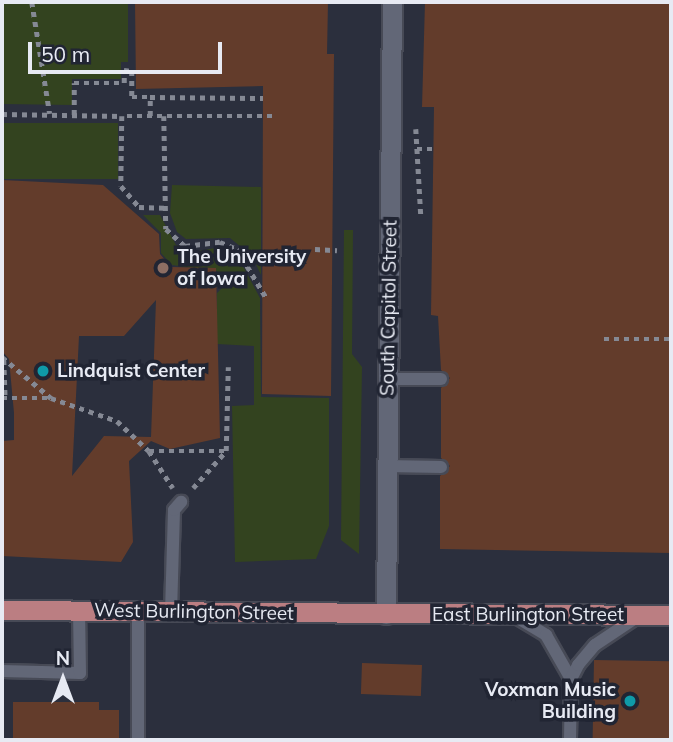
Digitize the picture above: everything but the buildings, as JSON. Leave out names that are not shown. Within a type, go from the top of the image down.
[{"type":"main road","name":"West Burlington Street","points":[[2,610],[386,614]]},
{"type":"main road","name":"East Burlington Street","points":[[386,614],[671,615]]},
{"type":"street","name":"South Capitol Street","points":[[386,614],[392,2]]},
{"type":"lane","points":[[388,379],[442,379]]},
{"type":"lane","points":[[387,466],[440,467]]},
{"type":"lane","points":[[172,612],[174,510],[181,502]]},
{"type":"lane","points":[[2,671],[80,673],[79,610]]},
{"type":"lane","points":[[138,611],[138,740]]},
{"type":"lane","points":[[513,615],[545,635],[571,679],[570,740]]},
{"type":"lane","points":[[571,679],[595,645],[640,615]]},
{"type":"path","points":[[32,2],[50,114]]},
{"type":"path","points":[[74,115],[74,83],[124,83],[124,70],[132,71],[132,97],[262,98]]},
{"type":"path","points":[[150,97],[150,116]]},
{"type":"path","points":[[2,114],[122,116],[121,186],[139,207],[164,208]]},
{"type":"path","points":[[127,116],[272,116]]},
{"type":"path","points":[[164,116],[166,229],[185,246],[220,242],[237,249],[267,299]]},
{"type":"path","points":[[415,121],[421,215]]},
{"type":"path","points":[[417,149],[433,149]]},
{"type":"path","points":[[315,249],[337,250]]},
{"type":"path","points":[[604,339],[671,339]]},
{"type":"path","points":[[3,358],[4,398],[51,398],[117,421],[149,451],[181,502],[226,451],[228,367]]},
{"type":"path","points":[[3,358],[51,398]]},
{"type":"path","points":[[149,451],[226,451]]},
{"type":"green space","points":[[2,2],[128,2],[128,62],[121,62],[121,79],[72,79],[72,105],[2,104]]},
{"type":"green space","points":[[2,123],[118,123],[118,179],[2,179]]},
{"type":"green space","points":[[172,185],[261,187],[261,275],[252,256],[230,238],[186,239],[177,232],[170,213]]},
{"type":"green space","points":[[143,215],[160,215],[176,245],[198,251],[221,247],[244,268],[260,298],[261,397],[329,398],[329,526],[316,559],[235,562],[232,406],[254,405],[254,346],[217,344],[217,293],[222,288],[217,271],[172,265],[161,253],[161,233]]},
{"type":"green space","points":[[344,230],[353,230],[352,354],[362,367],[359,554],[341,540]]},
{"type":"place","name":"The University of Iowa","points":[[163,268]]},
{"type":"place","name":"Lindquist Center","points":[[43,371]]},
{"type":"place","name":"Voxman Music Building","points":[[630,701]]}]
